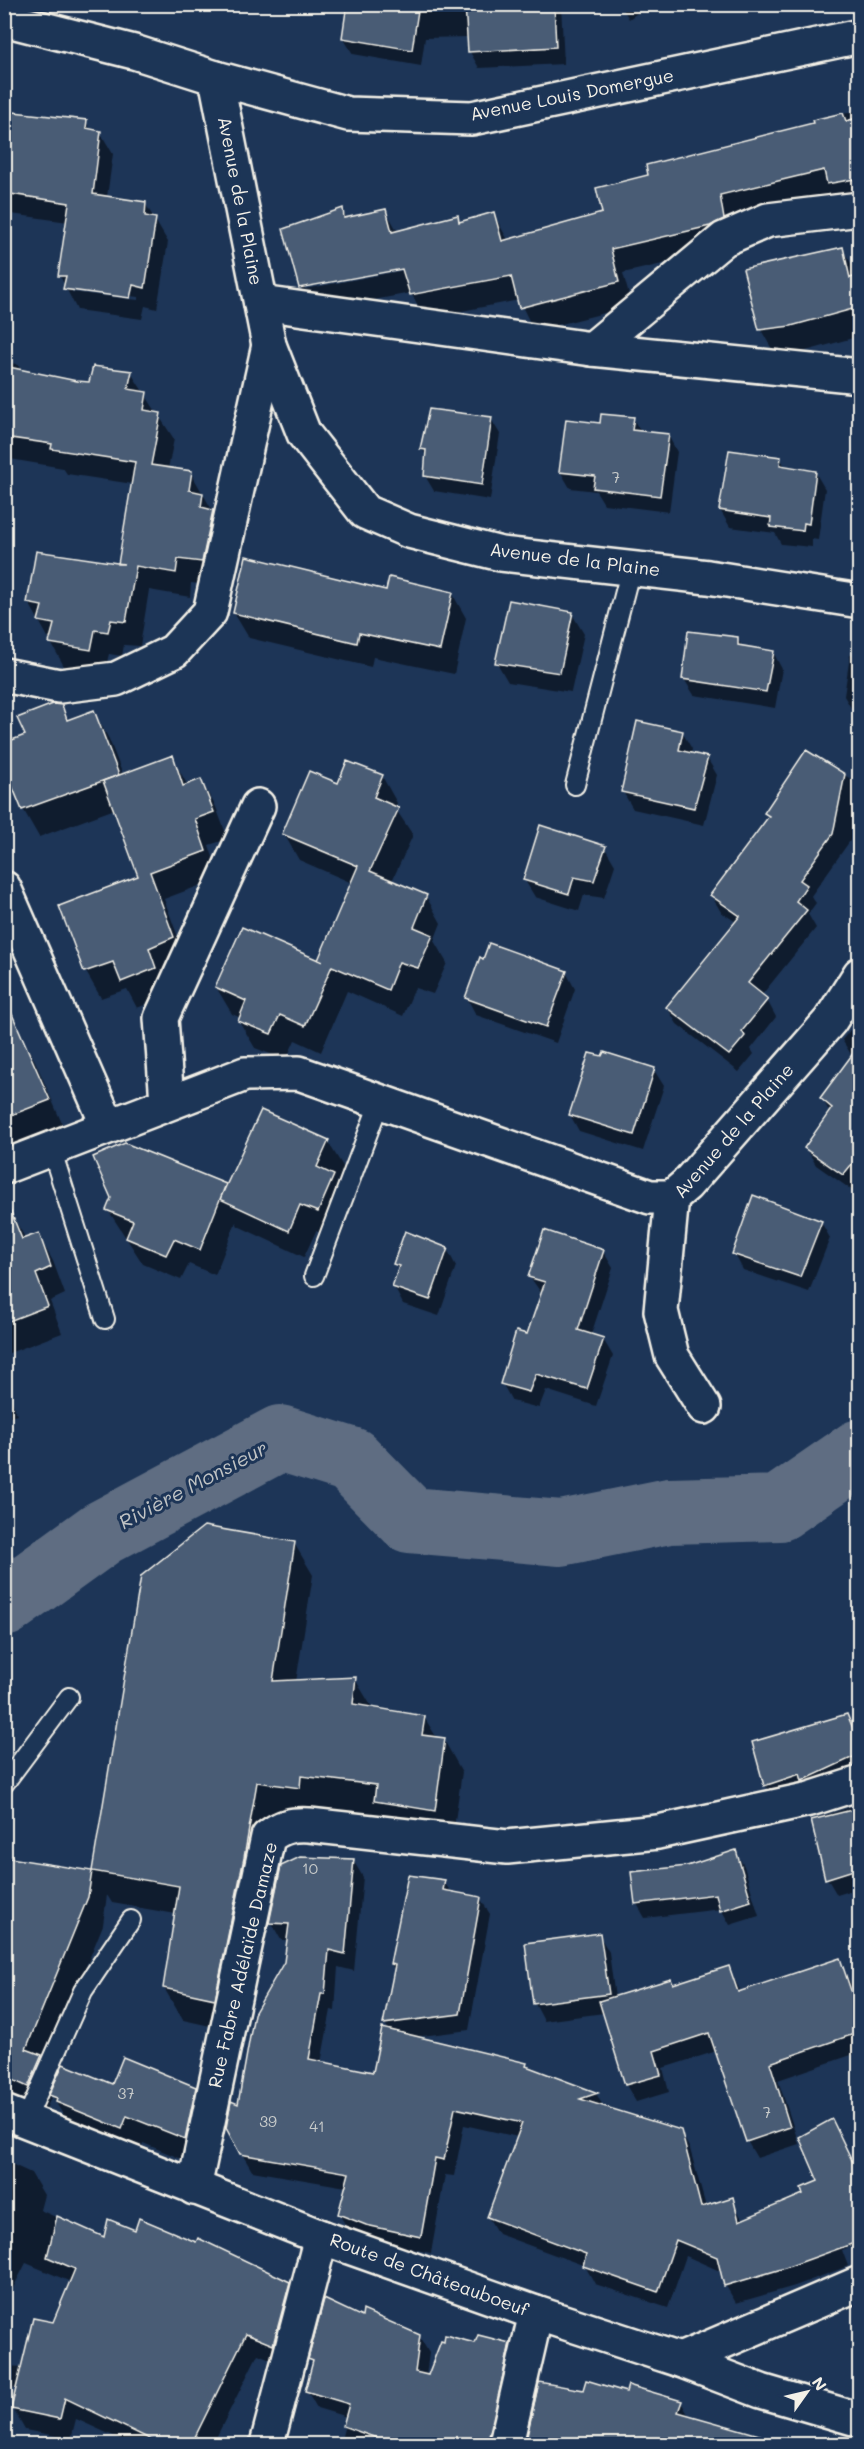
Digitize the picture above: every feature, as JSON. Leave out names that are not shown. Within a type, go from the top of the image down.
[{"type":"street","name":"Avenue Louis Domergue","points":[[4,19],[134,51],[216,78],[348,114],[472,118],[860,36]]},
{"type":"street","name":"Avenue de la Plaine","points":[[216,78],[269,345],[304,434],[365,512],[409,531],[501,554],[708,577],[860,601]]},
{"type":"street","points":[[592,349],[724,238],[768,220],[860,209]]},
{"type":"street","points":[[261,303],[592,349],[860,376]]},
{"type":"street","points":[[4,675],[59,686],[116,679],[174,651],[210,612],[269,345]]},
{"type":"street","points":[[167,1102],[161,1018],[258,806]]},
{"type":"street","points":[[4,888],[108,1126]]},
{"type":"street","name":"Avenue de la Plaine","points":[[704,1407],[672,1356],[661,1311],[672,1197],[686,1185],[830,1021],[860,974]]},
{"type":"street","points":[[4,1167],[167,1102],[245,1074],[299,1073],[650,1197],[672,1197]]},
{"type":"street","name":"Rue Fabre Adélaïde Damaze","points":[[194,2188],[268,1837],[279,1829],[292,1824],[507,1847],[658,1832],[810,1799],[860,1784]]},
{"type":"street","name":"Route de Châteauboeuf","points":[[15,2116],[321,2237],[536,2313],[680,2360],[761,2391],[860,2420]]},
{"type":"street","points":[[267,2445],[321,2237]]},
{"type":"street","points":[[680,2360],[860,2283]]},
{"type":"street","points":[[506,2445],[536,2313]]},
{"type":"lane","points":[[575,785],[631,568]]},
{"type":"lane","points":[[314,1276],[380,1101]]},
{"type":"lane","points":[[51,1148],[105,1319]]},
{"type":"lane","points":[[4,1784],[69,1696]]},
{"type":"lane","points":[[15,2116],[82,1991],[130,1920]]},
{"type":"building","points":[[347,4],[419,4],[412,50],[342,38]]},
{"type":"building","points":[[465,4],[554,4],[556,47],[468,52]]},
{"type":"building","points":[[4,111],[87,120],[86,128],[101,131],[93,194],[146,202],[145,216],[156,218],[145,288],[133,285],[130,298],[63,289],[66,276],[58,276],[69,203],[4,193]]},
{"type":"building","points":[[843,113],[846,121],[860,117],[860,178],[827,184],[824,170],[720,195],[724,219],[710,226],[611,249],[619,282],[519,308],[511,276],[410,295],[402,269],[299,288],[283,229],[343,208],[344,218],[386,209],[392,232],[458,215],[459,222],[494,212],[502,241],[602,213],[596,188],[648,175],[646,165],[813,123],[812,120]]},
{"type":"building","points":[[843,247],[850,278],[860,275],[860,307],[791,326],[759,330],[743,269]]},
{"type":"building","points":[[4,366],[89,382],[93,366],[132,371],[128,389],[147,392],[144,410],[161,413],[151,465],[192,471],[189,490],[203,493],[201,507],[213,510],[202,562],[178,559],[176,573],[136,566],[126,622],[111,620],[108,632],[95,630],[91,650],[49,643],[54,624],[38,621],[42,606],[27,603],[36,551],[118,563],[135,462],[51,449],[52,444],[4,437]]},
{"type":"building","points":[[429,409],[492,417],[482,485],[424,476],[426,450],[420,449]]},
{"type":"building","points":[[601,414],[634,417],[632,430],[669,434],[660,496],[593,488],[595,476],[559,472],[566,419],[600,423]]},
{"type":"building","points":[[729,450],[781,457],[780,465],[816,471],[809,524],[804,523],[803,531],[770,527],[771,518],[719,510]]},
{"type":"building","points":[[246,556],[386,590],[389,577],[453,592],[440,650],[359,633],[357,643],[233,613]]},
{"type":"building","points":[[509,600],[573,612],[560,673],[495,663]]},
{"type":"building","points":[[688,631],[738,637],[738,645],[774,651],[766,692],[682,679]]},
{"type":"building","points":[[53,704],[62,705],[67,720],[94,710],[119,775],[22,810],[4,766],[4,743],[25,735],[17,718]]},
{"type":"building","points":[[637,721],[683,731],[679,750],[708,757],[694,808],[621,792]]},
{"type":"building","points":[[806,750],[845,774],[833,834],[800,880],[807,885],[796,901],[807,910],[748,983],[768,999],[742,1031],[745,1036],[729,1055],[666,1007],[740,916],[710,895],[769,816],[764,813]]},
{"type":"building","points":[[173,755],[183,786],[201,779],[214,812],[195,819],[206,851],[150,872],[174,937],[149,948],[156,968],[121,982],[113,962],[84,972],[59,906],[138,876],[103,781]]},
{"type":"building","points":[[347,761],[383,775],[374,797],[399,808],[370,871],[427,895],[414,927],[433,935],[418,968],[399,962],[388,990],[332,966],[305,1026],[280,1015],[271,1034],[238,1021],[246,1001],[215,987],[242,927],[318,960],[358,866],[282,834],[309,771],[338,783]]},
{"type":"building","points":[[540,825],[606,846],[594,881],[574,877],[569,894],[523,880]]},
{"type":"building","points":[[489,943],[567,971],[546,1027],[465,998],[480,957],[483,959]]},
{"type":"building","points":[[4,996],[50,1100],[4,1118]]},
{"type":"building","points":[[860,1044],[860,1154],[843,1175],[804,1148],[832,1108],[820,1098]]},
{"type":"building","points":[[604,1052],[655,1068],[634,1135],[569,1115],[589,1053],[602,1056]]},
{"type":"building","points":[[261,1110],[329,1140],[317,1167],[334,1175],[318,1212],[300,1205],[289,1231],[220,1199]]},
{"type":"building","points":[[125,1143],[226,1184],[200,1250],[174,1239],[166,1255],[126,1238],[133,1221],[106,1210],[111,1198],[93,1157]]},
{"type":"building","points":[[753,1195],[822,1221],[800,1277],[732,1254]]},
{"type":"building","points":[[4,1200],[6,1200],[22,1239],[39,1233],[51,1267],[36,1274],[48,1306],[4,1323]]},
{"type":"building","points":[[544,1230],[604,1250],[578,1330],[604,1338],[587,1389],[536,1374],[529,1392],[500,1384],[516,1331],[527,1334],[545,1282],[528,1277]]},
{"type":"building","points":[[405,1231],[448,1248],[430,1300],[392,1287],[399,1266],[393,1264]]},
{"type":"building","points":[[204,1526],[295,1542],[273,1681],[356,1677],[353,1704],[425,1716],[422,1735],[445,1738],[435,1811],[374,1801],[376,1785],[301,1776],[300,1788],[257,1782],[215,1999],[163,1988],[179,1886],[92,1871],[141,1576]]},
{"type":"building","points":[[847,1714],[860,1745],[860,1754],[802,1781],[800,1774],[764,1786],[752,1742]]},
{"type":"building","points":[[860,1808],[860,1868],[825,1879],[811,1820]]},
{"type":"building","points":[[736,1850],[751,1901],[720,1911],[716,1894],[635,1904],[631,1872],[687,1866]]},
{"type":"building","points":[[4,1857],[92,1871],[88,1897],[26,2049],[42,2055],[28,2087],[13,2080],[8,2094],[4,2094]]},
{"type":"building","points":[[300,1857],[354,1859],[345,1954],[329,1950],[325,1994],[321,1994],[309,2059],[373,2072],[382,2028],[527,2063],[526,2066],[598,2093],[580,2099],[681,2130],[701,2207],[733,2197],[739,2221],[803,2194],[801,2188],[818,2181],[799,2137],[832,2119],[860,2177],[860,2241],[785,2268],[724,2286],[717,2257],[676,2240],[658,2292],[583,2266],[586,2254],[487,2217],[522,2123],[455,2108],[444,2160],[435,2158],[421,2237],[366,2225],[338,2214],[349,2173],[240,2154],[226,2128],[231,2101],[238,2104],[254,2014],[284,1962],[289,1924],[269,1923],[281,1866]]},
{"type":"building","points":[[408,1875],[445,1880],[443,1890],[481,1897],[460,2014],[383,2024],[395,1965],[390,1964]]},
{"type":"building","points":[[600,1933],[609,1994],[533,2004],[525,1943]]},
{"type":"building","points":[[840,1958],[860,2017],[860,2032],[770,2063],[790,2127],[746,2142],[709,2033],[654,2051],[661,2075],[625,2085],[599,2001],[671,1979],[673,1984],[729,1966],[738,1992]]},
{"type":"building","points":[[123,2057],[196,2087],[185,2139],[127,2116],[122,2129],[56,2102],[57,2098],[49,2095],[63,2064],[112,2084]]},
{"type":"building","points":[[57,2216],[104,2237],[108,2219],[135,2230],[139,2218],[196,2242],[198,2238],[290,2282],[273,2345],[246,2334],[191,2445],[162,2445],[65,2398],[60,2419],[11,2409],[33,2318],[53,2322],[75,2269],[47,2257]]},
{"type":"building","points":[[324,2299],[362,2317],[363,2310],[420,2335],[415,2372],[428,2375],[441,2341],[444,2342],[445,2335],[475,2343],[478,2335],[510,2343],[488,2445],[442,2445],[413,2438],[410,2445],[396,2445],[343,2426],[349,2404],[305,2391],[313,2361],[308,2359]]},
{"type":"building","points":[[586,2380],[626,2392],[628,2385],[682,2401],[678,2412],[763,2436],[762,2445],[525,2445],[539,2382],[583,2390]]},
{"type":"waterway","name":"Rivière Monsieur","points":[[4,1604],[102,1533],[280,1438],[351,1460],[410,1520],[561,1533],[669,1511],[779,1508],[860,1452]]}]
